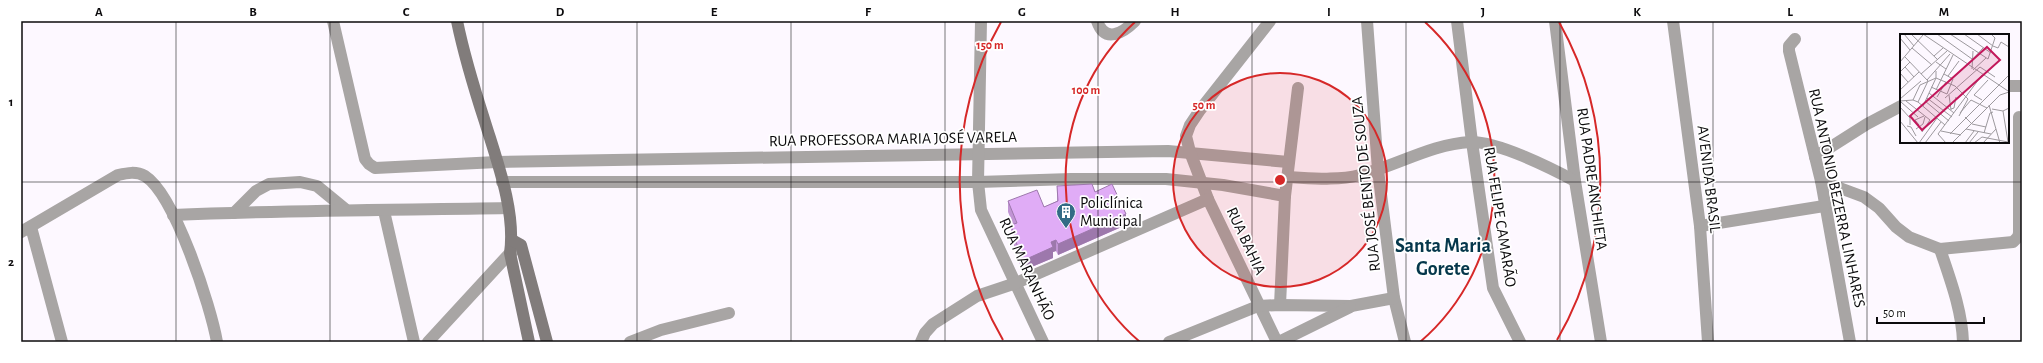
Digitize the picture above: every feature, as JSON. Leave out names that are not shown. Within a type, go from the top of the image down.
[{"type":"main road","points":[[457,21],[468,68],[498,162],[516,243],[534,293],[547,342]]},
{"type":"main road","points":[[510,253],[530,342]]},
{"type":"main road","points":[[519,297],[534,293]]},
{"type":"street","name":"RUA PROFESSORA MARIA JOSÉ VARELA","points":[[333,21],[365,159],[375,168],[498,162],[978,153],[1190,152],[1288,162]]},
{"type":"street","name":"RUA MARANHÃO","points":[[981,21],[978,153],[978,182],[981,210],[1043,342]]},
{"type":"street","points":[[1096,21],[1101,29],[1108,34],[1115,35],[1125,31],[1135,21]]},
{"type":"street","name":"RUA BAHIA","points":[[1270,21],[1190,125],[1186,136],[1190,152],[1208,199],[1258,306],[1278,342]]},
{"type":"street","name":"RUA JOSÉ BENTO DE SOUZA","points":[[1367,21],[1378,170],[1394,298],[1405,342]]},
{"type":"street","name":"RUA FELIPE CAMARÃO","points":[[1458,21],[1472,142],[1493,288],[1520,342]]},
{"type":"street","name":"RUA PADRE ANCHIETA","points":[[1555,21],[1575,181],[1601,342]]},
{"type":"street","name":"AVENIDA BRASIL","points":[[1673,21],[1700,226],[1708,342]]},
{"type":"street","name":"RUA ANTONIO BEZERRA LINHARES","points":[[1795,39],[1789,46],[1789,51],[1821,181],[1824,206],[1850,342]]},
{"type":"street","points":[[2009,86],[2022,86]]},
{"type":"street","points":[[1280,304],[1285,196],[1298,88]]},
{"type":"street","points":[[1815,157],[1867,124],[1900,107]]},
{"type":"street","points":[[1821,181],[1864,197],[1879,208],[1896,227],[1910,237],[1940,249],[2013,242],[2018,237],[2016,117]]},
{"type":"street","points":[[1287,177],[1339,179],[1378,170],[1430,151],[1472,142],[1524,157],[1545,165],[1575,181]]},
{"type":"street","points":[[62,342],[26,229],[118,175],[133,172],[145,176],[155,186],[173,215],[194,262],[214,321],[217,342]]},
{"type":"street","points":[[502,182],[978,182],[1079,179],[1166,180],[1202,182],[1285,196]]},
{"type":"street","points":[[234,213],[256,191],[269,184],[300,182],[316,186],[345,210]]},
{"type":"street","points":[[921,342],[925,333],[933,324],[978,296],[1016,283],[1208,199]]},
{"type":"street","points":[[1700,226],[1824,206]]},
{"type":"street","points":[[173,215],[345,210],[384,211],[508,208]]},
{"type":"street","points":[[384,211],[414,342]]},
{"type":"street","points":[[428,342],[510,253],[516,243]]},
{"type":"street","points":[[1940,249],[1952,286],[1962,326],[1963,342]]},
{"type":"street","points":[[1169,342],[1258,306],[1280,304],[1351,306],[1394,298]]},
{"type":"street","points":[[1278,342],[1351,306]]},
{"type":"street","points":[[630,342],[661,330],[729,313]]},
{"type":"building","name":"Policlínica Municipal","points":[[1092,184],[1095,192],[1112,184],[1126,214],[1058,244],[1056,240],[1051,242],[1053,247],[1022,261],[1011,225],[1017,223],[1008,201],[1037,190],[1044,207],[1058,201],[1057,186]]},
{"type":"place","name":"Policlínica Municipal","points":[[1066,229]]},
{"type":"district","name":"Santa Maria Gorete","points":[[1443,258]]}]
